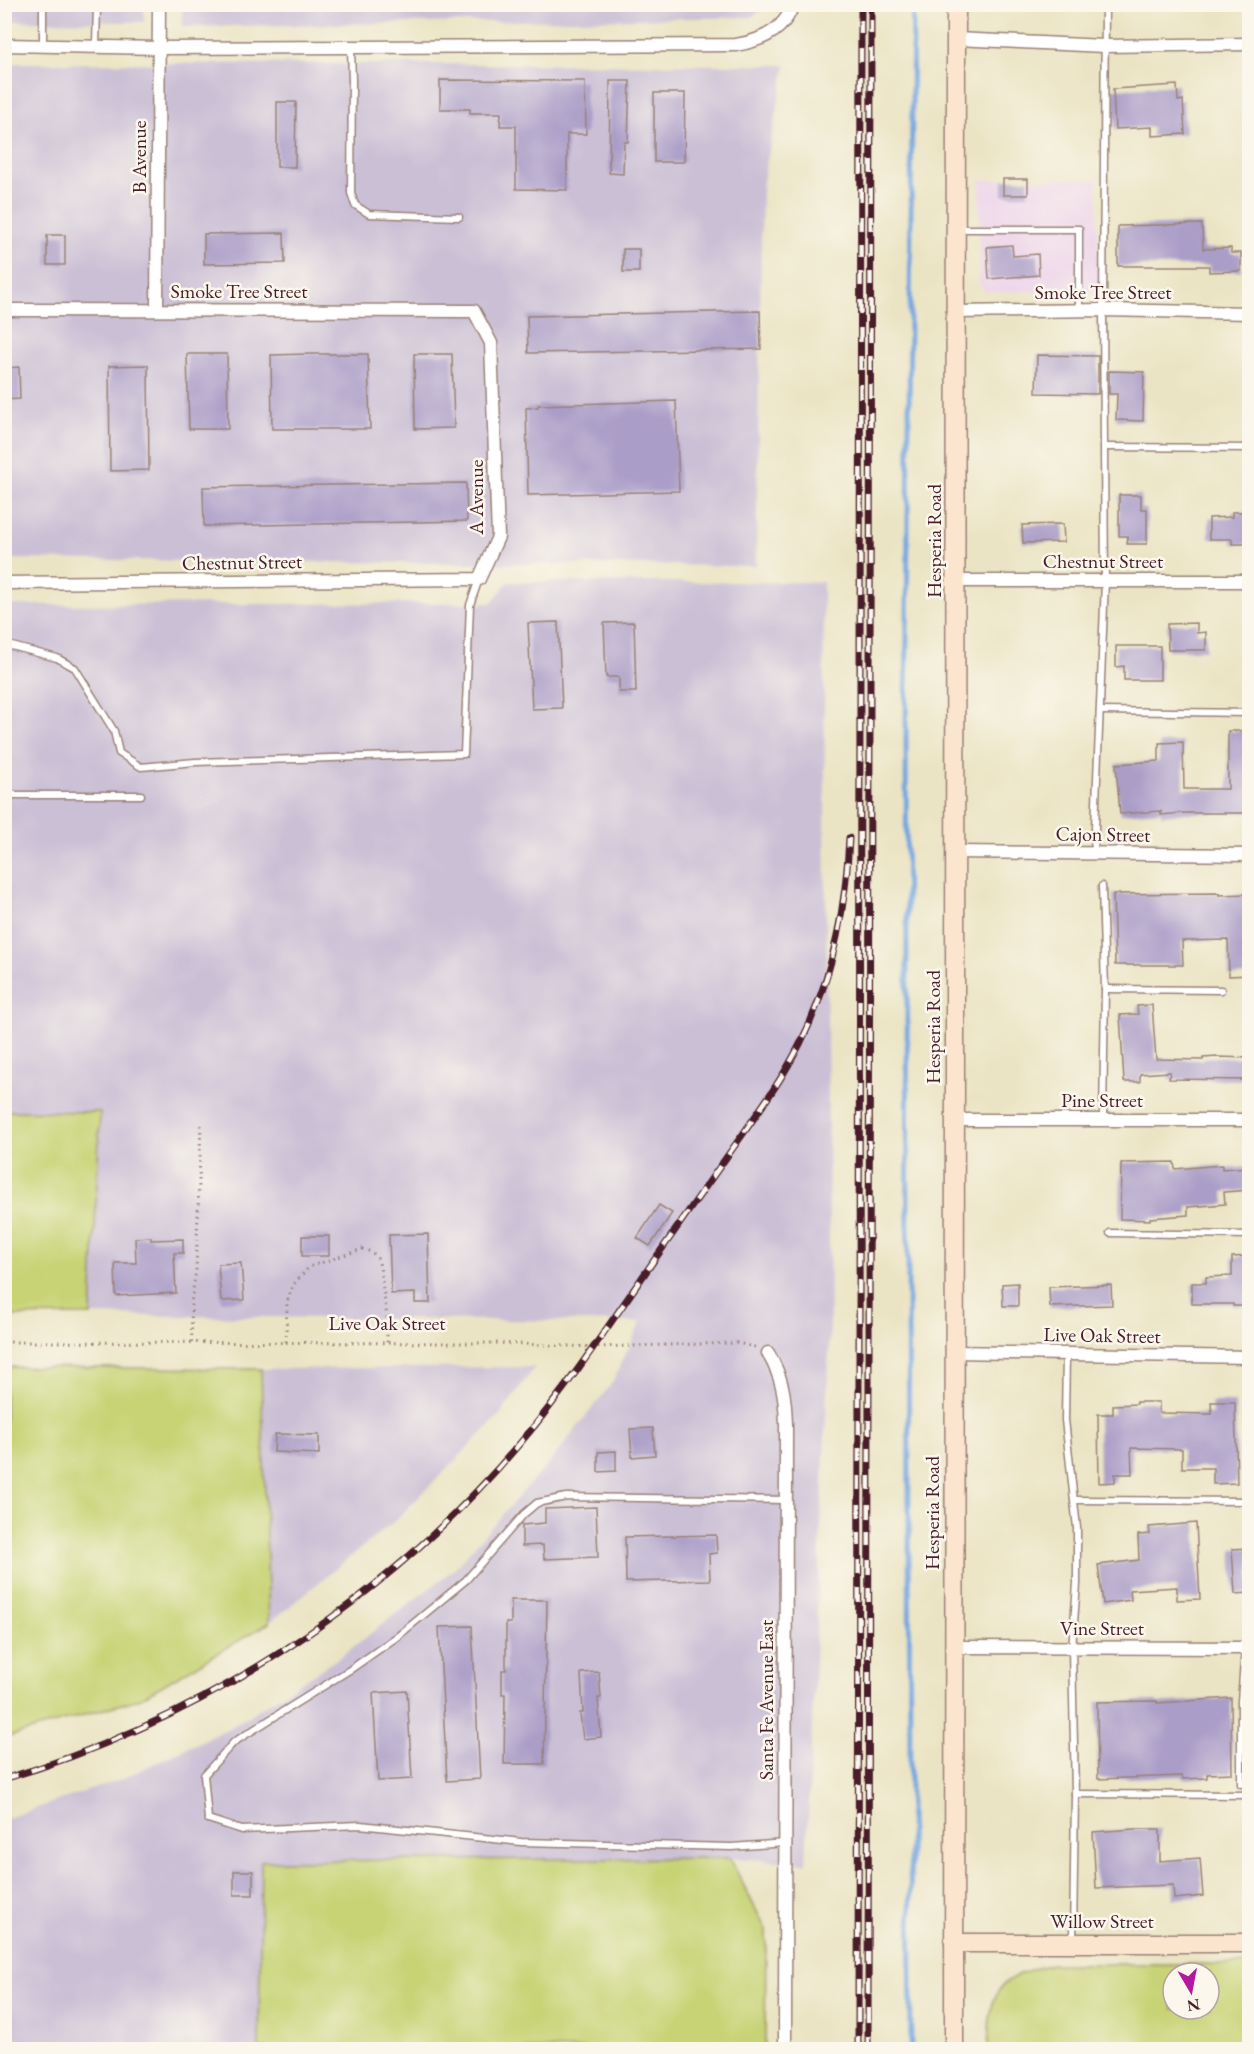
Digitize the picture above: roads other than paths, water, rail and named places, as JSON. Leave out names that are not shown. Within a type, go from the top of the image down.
[{"type":"main road","name":"Hesperia Road","points":[[954,2049],[956,4]]},
{"type":"main road","name":"Willow Street","points":[[954,1942],[1250,1943]]},
{"type":"street","name":"B Avenue","points":[[157,310],[159,4]]},
{"type":"street","points":[[4,45],[159,48],[736,45],[751,43],[770,34],[785,19],[793,4]]},
{"type":"street","points":[[956,39],[1104,46],[1250,44]]},
{"type":"street","name":"Smoke Tree Street","points":[[4,310],[474,311]]},
{"type":"street","name":"Smoke Tree Street","points":[[956,312],[1103,310],[1250,313]]},
{"type":"street","name":"A Avenue","points":[[474,311],[491,343],[498,537],[479,579]]},
{"type":"street","name":"Chestnut Street","points":[[4,583],[479,579]]},
{"type":"street","name":"Chestnut Street","points":[[956,581],[1250,581]]},
{"type":"street","name":"Cajon Street","points":[[956,852],[1250,855]]},
{"type":"street","name":"Pine Street","points":[[955,1120],[1250,1120]]},
{"type":"street","name":"Live Oak Street","points":[[954,1352],[1250,1357]]},
{"type":"street","name":"Santa Fe Avenue East","points":[[768,1353],[779,1372],[785,1394],[785,2049]]},
{"type":"street","name":"Vine Street","points":[[954,1647],[1247,1648]]},
{"type":"lane","points":[[43,4],[43,46]]},
{"type":"lane","points":[[96,46],[97,4]]},
{"type":"lane","points":[[1094,853],[1105,581],[1103,310],[1105,4]]},
{"type":"lane","points":[[351,47],[351,193],[355,205],[369,214],[459,217]]},
{"type":"lane","points":[[956,229],[1079,229],[1079,311]]},
{"type":"lane","points":[[1105,447],[1250,448]]},
{"type":"lane","name":"A Avenue","points":[[4,644],[57,658],[75,668],[114,731],[119,753],[141,767],[195,762],[464,754],[470,605],[479,579]]},
{"type":"lane","points":[[1100,711],[1250,713]]},
{"type":"lane","points":[[4,795],[141,795]]},
{"type":"lane","points":[[1102,886],[1106,989],[1103,1119]]},
{"type":"lane","points":[[1106,989],[1221,990]]},
{"type":"lane","points":[[1110,1233],[1250,1235]]},
{"type":"lane","points":[[1066,1354],[1065,1420],[1077,1528],[1077,1584],[1072,1648],[1073,1943]]},
{"type":"lane","points":[[786,1500],[566,1497],[537,1503],[524,1514],[466,1580],[415,1622],[351,1669],[234,1742],[204,1775],[208,1819],[242,1830],[360,1825],[521,1842],[732,1847],[786,1843]]},
{"type":"lane","points":[[1074,1500],[1250,1501]]},
{"type":"lane","points":[[1241,1784],[1241,1701],[1247,1648]]},
{"type":"lane","points":[[1074,1794],[1250,1795]]},
{"type":"waterway","points":[[911,2050],[906,726],[913,4]]},
{"type":"railway","points":[[858,2050],[861,4]]},
{"type":"railway","points":[[868,2050],[871,4]]},
{"type":"railway","points":[[4,1779],[78,1754],[151,1724],[220,1688],[287,1648],[351,1603],[412,1554],[468,1500],[521,1442],[600,1338],[758,1112],[794,1056],[811,1020],[829,970],[845,892],[849,838]]}]
